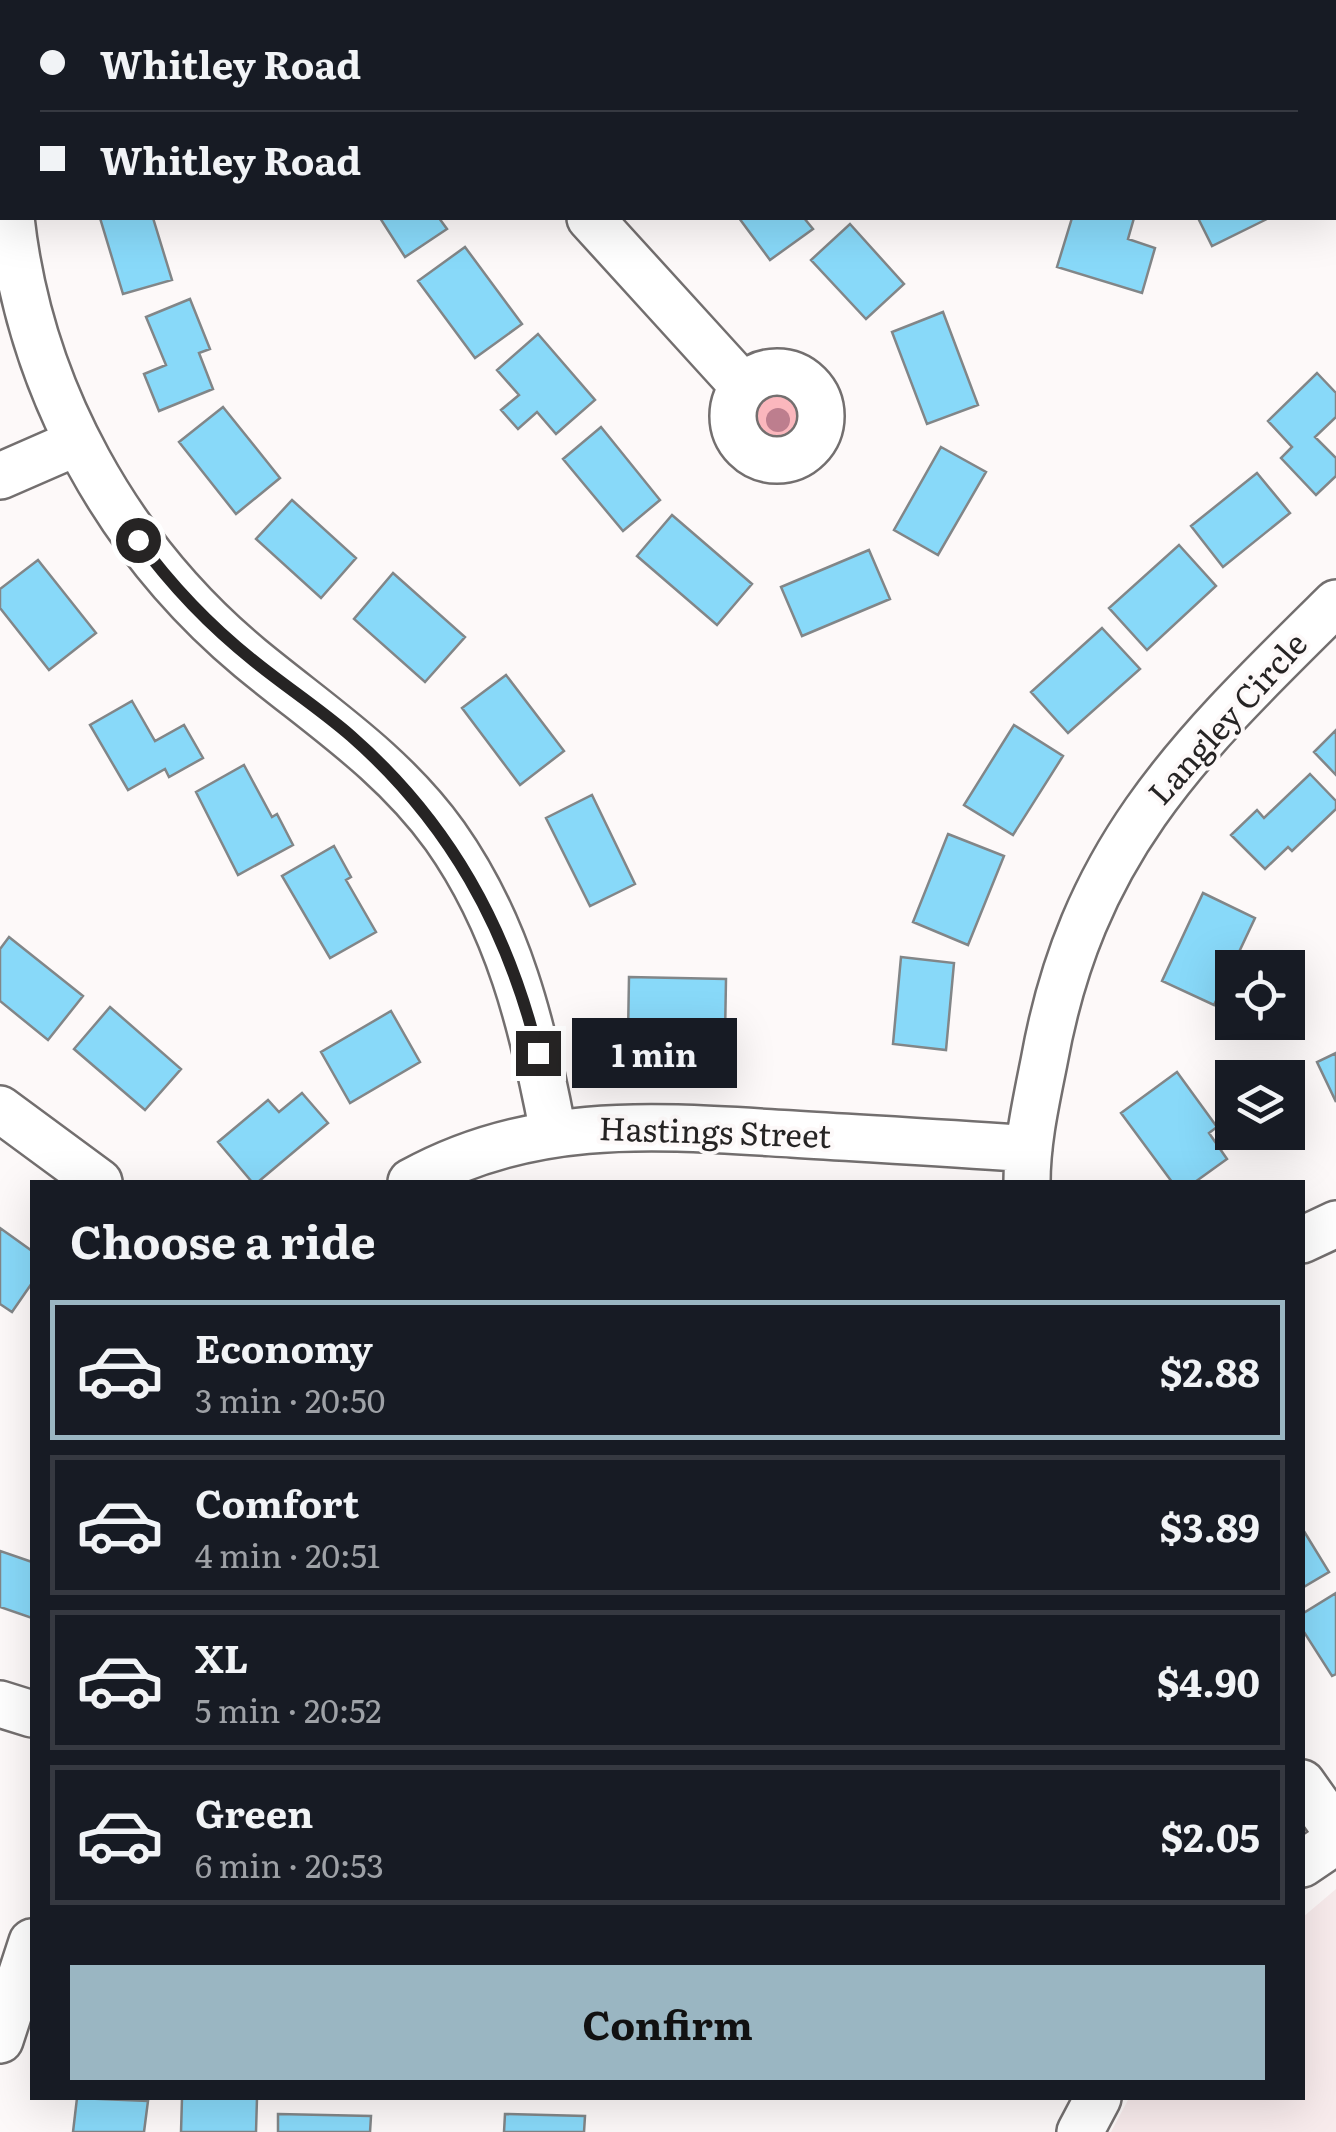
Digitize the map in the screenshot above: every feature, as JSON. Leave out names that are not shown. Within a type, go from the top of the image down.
[{"type":"street","points":[[11,220],[39,352],[78,442],[123,520],[180,592],[252,660],[349,734],[390,772],[443,833],[483,899],[514,970],[538,1053],[553,1132]]},
{"type":"street","points":[[592,220],[743,386]]},
{"type":"street","points":[[0,476],[78,442]]},
{"type":"street","name":"Langley Circle","points":[[1028,1166],[1053,1010],[1078,934],[1104,876],[1139,817],[1173,771],[1238,699],[1336,602]]},
{"type":"street","points":[[0,1108],[96,1180]]},
{"type":"street","name":"Hastings Street","points":[[416,1180],[486,1150],[553,1132],[639,1127],[715,1130],[1028,1166]]},
{"type":"street","points":[[1305,1239],[1336,1224]]},
{"type":"street","points":[[0,1704],[30,1713]]},
{"type":"street","points":[[1305,1787],[1336,1831]]},
{"type":"street","points":[[1305,1862],[1336,1841]]},
{"type":"street","points":[[0,2040],[30,1948]]},
{"type":"street","points":[[1080,2132],[1097,2100]]},
{"type":"shaded area","points":[[777,395],[795,402],[802,420],[795,438],[777,445],[759,438],[752,420],[759,402]]},
{"type":"shaded area","points":[[1336,1889],[1336,2132],[1111,2132],[1128,2100],[1305,2100],[1305,1915]]},
{"type":"building","points":[[101,220],[154,220],[172,280],[123,294]]},
{"type":"building","points":[[381,220],[440,220],[447,229],[405,257]]},
{"type":"building","points":[[740,220],[806,220],[813,229],[770,260]]},
{"type":"building","points":[[1071,220],[1133,220],[1128,239],[1155,248],[1142,293],[1057,267]]},
{"type":"building","points":[[1199,220],[1265,220],[1212,246]]},
{"type":"building","points":[[850,224],[904,284],[866,319],[811,260]]},
{"type":"building","points":[[465,247],[522,324],[475,358],[418,281]]},
{"type":"building","points":[[190,299],[210,349],[199,353],[213,389],[159,411],[144,374],[166,365],[146,317]]},
{"type":"building","points":[[943,312],[978,405],[927,424],[892,332]]},
{"type":"building","points":[[538,334],[595,400],[556,434],[537,412],[518,429],[501,410],[519,395],[497,370]]},
{"type":"building","points":[[1317,373],[1336,393],[1336,417],[1315,437],[1336,458],[1336,476],[1316,495],[1281,458],[1292,447],[1268,421]]},
{"type":"building","points":[[223,407],[280,478],[236,514],[179,442]]},
{"type":"building","points":[[601,427],[660,500],[623,531],[563,459]]},
{"type":"building","points":[[941,447],[986,472],[938,555],[894,530]]},
{"type":"building","points":[[1257,473],[1290,513],[1223,567],[1191,526]]},
{"type":"building","points":[[292,500],[356,558],[321,598],[256,539]]},
{"type":"building","points":[[672,515],[752,584],[717,625],[637,556]]},
{"type":"building","points":[[1179,545],[1216,586],[1147,650],[1109,608]]},
{"type":"building","points":[[869,550],[890,599],[802,636],[781,587]]},
{"type":"building","points":[[38,560],[96,633],[49,670],[0,608],[0,589]]},
{"type":"building","points":[[393,573],[465,637],[425,682],[354,619]]},
{"type":"building","points":[[1102,628],[1140,669],[1068,733],[1031,692]]},
{"type":"building","points":[[506,675],[564,751],[520,785],[462,708]]},
{"type":"building","points":[[132,701],[155,741],[184,725],[203,758],[169,777],[165,769],[128,790],[90,725]]},
{"type":"building","points":[[1014,725],[1063,756],[1013,835],[964,805]]},
{"type":"building","points":[[1336,730],[1336,775],[1314,752]]},
{"type":"building","points":[[244,765],[272,817],[277,814],[293,845],[238,875],[196,792]]},
{"type":"building","points":[[1310,774],[1336,801],[1336,809],[1292,851],[1288,847],[1265,869],[1231,835],[1257,810],[1264,818]]},
{"type":"building","points":[[592,795],[635,884],[590,906],[546,818]]},
{"type":"building","points":[[948,834],[1004,856],[968,945],[913,922]]},
{"type":"building","points":[[334,846],[351,877],[346,880],[376,932],[330,958],[282,876]]},
{"type":"building","points":[[1203,893],[1255,918],[1240,950],[1215,950],[1214,1005],[1162,981]]},
{"type":"building","points":[[9,937],[83,996],[48,1040],[0,1001],[0,949]]},
{"type":"building","points":[[901,957],[954,963],[946,1050],[893,1044]]},
{"type":"building","points":[[629,977],[726,979],[725,1037],[628,1035]]},
{"type":"building","points":[[110,1007],[181,1069],[145,1110],[74,1049]]},
{"type":"building","points":[[391,1011],[420,1062],[350,1103],[321,1052]]},
{"type":"building","points":[[1336,1053],[1336,1102],[1317,1062]]},
{"type":"building","points":[[1177,1072],[1215,1124],[1209,1133],[1215,1150],[1221,1150],[1227,1159],[1198,1180],[1171,1180],[1121,1113]]},
{"type":"building","points":[[302,1093],[328,1123],[260,1180],[250,1180],[218,1142],[268,1100],[279,1112]]},
{"type":"building","points":[[0,1228],[30,1250],[30,1286],[12,1312],[0,1304]]},
{"type":"building","points":[[1305,1533],[1329,1572],[1305,1586]]},
{"type":"building","points":[[0,1551],[30,1561],[30,1617],[0,1607]]},
{"type":"building","points":[[1336,1593],[1336,1674],[1332,1676],[1305,1634],[1305,1612]]},
{"type":"building","points":[[77,2100],[148,2101],[144,2132],[73,2132]]},
{"type":"building","points":[[182,2100],[257,2100],[256,2132],[181,2132]]},
{"type":"building","points":[[278,2114],[371,2116],[370,2132],[278,2132]]},
{"type":"building","points":[[505,2114],[585,2116],[584,2132],[504,2132]]},
{"type":"route","points":[[138,540],[212,625],[349,734],[390,772],[443,833],[492,916],[528,1009],[538,1053]]}]
